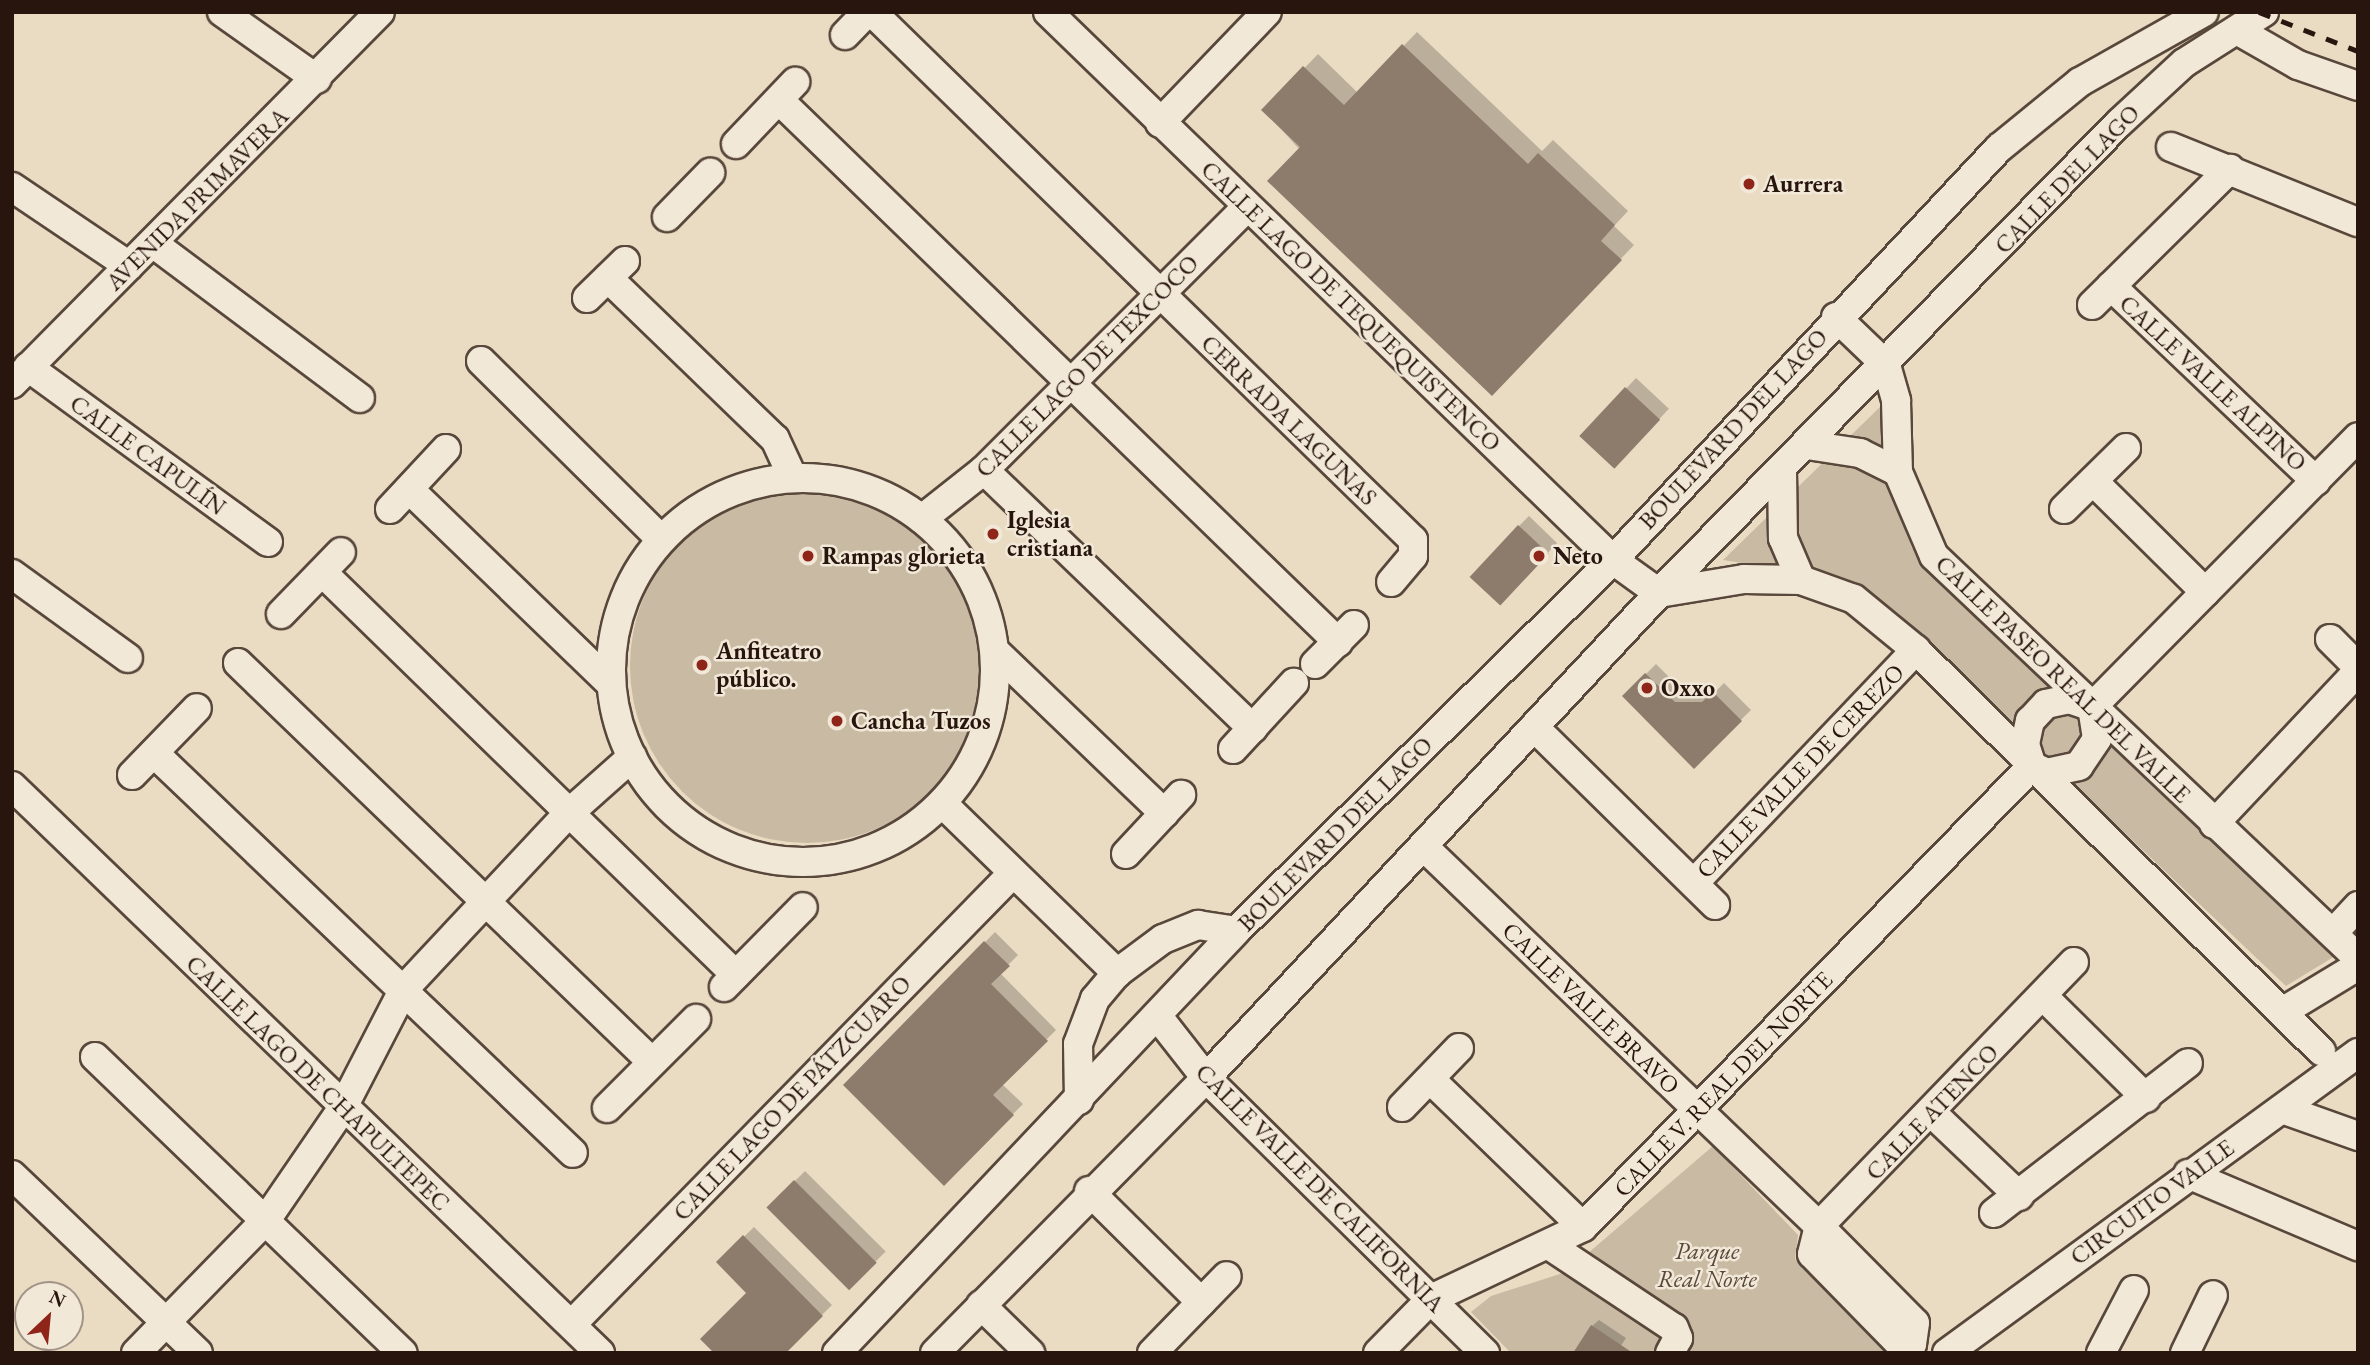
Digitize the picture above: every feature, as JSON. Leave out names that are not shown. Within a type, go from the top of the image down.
[{"type":"street","points":[[222,12],[317,79]]},
{"type":"street","name":"AVENIDA PRIMAVERA","points":[[20,376],[154,244],[380,12]]},
{"type":"street","points":[[845,35],[869,12]]},
{"type":"street","name":"CERRADA LAGUNAS","points":[[869,12],[1416,547],[1391,582]]},
{"type":"street","name":"CALLE LAGO DE TEQUEQUISTENCO","points":[[1048,12],[1246,208],[1613,560],[1659,593]]},
{"type":"street","points":[[1160,123],[1267,12]]},
{"type":"street","name":"CALLE DEL LAGO","points":[[1836,317],[1999,148],[2080,82],[2204,12]]},
{"type":"street","name":"CALLE DEL LAGO","points":[[1886,365],[2184,64],[2264,12]]},
{"type":"street","points":[[2236,30],[2298,65],[2358,86]]},
{"type":"street","points":[[2162,36],[2184,64]]},
{"type":"street","points":[[736,144],[787,91],[1072,382],[1346,634],[1315,664]]},
{"type":"street","points":[[2171,147],[2358,222]]},
{"type":"street","name":"CALLE VALLE ALPINO","points":[[2230,169],[2101,295],[2316,481]]},
{"type":"street","points":[[667,217],[710,173]]},
{"type":"street","points":[[12,187],[129,266]]},
{"type":"street","name":"CALLE LAGO DE TEXCOCO","points":[[922,519],[984,470],[1246,208]]},
{"type":"street","points":[[154,244],[360,398]]},
{"type":"street","points":[[587,298],[617,269],[775,439],[793,478]]},
{"type":"street","points":[[935,1353],[1089,1191],[1206,1077],[1659,593],[1886,365],[1836,317]]},
{"type":"street","name":"BOULEVARD DEL LAGO","points":[[837,1353],[1159,1018],[1236,931],[1613,560],[1836,317]]},
{"type":"street","points":[[481,361],[661,539]]},
{"type":"street","name":"CALLE PASEO REAL DEL VALLE","points":[[1886,365],[1896,401],[1898,472],[1934,556],[2358,958]]},
{"type":"street","name":"CALLE CAPULÍN","points":[[20,376],[268,542]]},
{"type":"street","points":[[2092,707],[2358,437]]},
{"type":"street","points":[[1807,445],[1860,453],[1898,472]]},
{"type":"street","points":[[2064,509],[2126,448]]},
{"type":"street","points":[[446,449],[401,500],[611,684]]},
{"type":"street","points":[[984,470],[1243,739],[1294,683]]},
{"type":"street","points":[[1782,470],[1783,538],[1801,580]]},
{"type":"street","points":[[793,478],[861,488],[922,519],[955,552],[979,591],[994,650],[989,725],[971,767],[943,804],[908,833],[866,852],[822,862],[776,860],[731,849],[691,826],[657,795],[632,757],[611,684],[614,632],[627,595],[661,539],[700,508],[744,487],[793,478]]},
{"type":"street","points":[[2093,481],[2205,592]]},
{"type":"street","points":[[281,614],[341,552]]},
{"type":"street","points":[[323,573],[568,814],[730,981],[803,907]]},
{"type":"street","points":[[12,574],[128,658]]},
{"type":"street","points":[[1659,593],[1744,579],[1801,580],[1854,599],[1916,650],[2321,1051]]},
{"type":"street","points":[[2214,824],[2358,669],[2330,639]]},
{"type":"street","points":[[994,650],[1172,804],[1126,854]]},
{"type":"street","name":"CALLE VALLE DE CEREZO","points":[[1534,727],[1694,884],[1916,650]]},
{"type":"street","points":[[237,664],[652,1062]]},
{"type":"street","points":[[2032,766],[2025,744],[2038,712],[2069,699],[2092,707]]},
{"type":"street","points":[[2032,766],[2064,773],[2091,755],[2098,731],[2092,707]]},
{"type":"street","points":[[132,775],[197,708]]},
{"type":"street","points":[[155,752],[573,1153]]},
{"type":"street","points":[[136,1353],[266,1220],[342,1109],[404,989],[568,814],[632,757]]},
{"type":"street","name":"CALLE V. REAL DEL NORTE","points":[[1378,1353],[1431,1299],[1552,1247],[1583,1227],[2032,766]]},
{"type":"street","name":"CALLE LAGO DE CHAPULTEPEC","points":[[12,786],[342,1109],[600,1353]]},
{"type":"street","points":[[943,804],[1118,973]]},
{"type":"street","name":"CALLE VALLE BRAVO","points":[[1424,847],[1819,1226]]},
{"type":"street","name":"CALLE LAGO DE PÁTZCUARO","points":[[572,1324],[1013,873]]},
{"type":"street","points":[[1694,884],[1714,905]]},
{"type":"street","points":[[2333,933],[2358,906]]},
{"type":"street","points":[[1079,1100],[1078,1044],[1095,999],[1118,973],[1163,939],[1198,925],[1236,931]]},
{"type":"street","name":"CALLE ATENCO","points":[[1819,1226],[1933,1114],[2074,962]]},
{"type":"street","points":[[2282,1012],[2358,965]]},
{"type":"street","points":[[2043,996],[2146,1098]]},
{"type":"street","name":"CALLE VALLE DE CALIFORNIA","points":[[1159,1018],[1206,1077],[1485,1353]]},
{"type":"street","points":[[607,1108],[696,1019]]},
{"type":"street","points":[[1402,1107],[1459,1048]]},
{"type":"street","name":"CIRCUITO VALLE","points":[[1947,1353],[2188,1174],[2358,1053]]},
{"type":"street","points":[[95,1057],[402,1353]]},
{"type":"street","points":[[1994,1213],[2188,1063]]},
{"type":"street","points":[[1431,1080],[1583,1227]]},
{"type":"street","points":[[2282,1109],[2358,1136]]},
{"type":"street","points":[[1933,1114],[2019,1196]]},
{"type":"street","points":[[2188,1174],[2358,1246]]},
{"type":"street","points":[[12,1175],[198,1353]]},
{"type":"street","points":[[1089,1191],[1201,1303]]},
{"type":"street","points":[[1552,1247],[1674,1328],[1678,1338],[1670,1353]]},
{"type":"street","points":[[1152,1353],[1227,1276]]},
{"type":"street","points":[[2101,1353],[2134,1290]]},
{"type":"street","points":[[2185,1353],[2213,1295]]},
{"type":"street","points":[[981,1305],[1030,1353]]},
{"type":"green space","points":[[1880,407],[1886,477],[1912,548],[2335,956],[2286,986],[1878,599],[1826,576],[1723,560]]},
{"type":"green space","points":[[790,489],[824,489],[859,496],[906,518],[944,553],[955,567],[977,614],[984,649],[981,701],[971,734],[955,765],[920,803],[906,814],[859,836],[824,843],[790,843],[755,836],[708,814],[670,779],[659,765],[637,718],[630,683],[630,649],[637,614],[659,567],[694,529],[708,518],[755,496]]},
{"type":"green space","name":"Parque Real Norte","points":[[1713,1146],[1798,1235],[1795,1259],[1889,1353],[1511,1353],[1471,1312],[1491,1296],[1566,1272]]},
{"type":"building","points":[[1402,44],[1528,164],[1538,153],[1615,225],[1601,241],[1622,260],[1492,396],[1267,181],[1300,147],[1261,110],[1303,66],[1344,105]]},
{"type":"building","points":[[1625,387],[1660,420],[1614,469],[1579,436]]},
{"type":"building","points":[[1518,525],[1549,554],[1500,606],[1470,577]]},
{"type":"building","points":[[1645,673],[1675,702],[1702,702],[1713,692],[1742,721],[1694,769],[1622,696]]},
{"type":"building","points":[[984,941],[1010,966],[991,984],[1048,1041],[993,1095],[1014,1115],[944,1186],[843,1085]]},
{"type":"building","points":[[794,1180],[877,1263],[849,1290],[766,1208]]},
{"type":"building","points":[[743,1235],[823,1316],[786,1353],[714,1353],[700,1339],[746,1293],[716,1262]]},
{"type":"building","points":[[1591,1325],[1633,1353],[1573,1353]]},
{"type":"railway","points":[[2259,12],[2358,51]]},
{"type":"place","name":"Aurrera","points":[[1749,184]]},
{"type":"place","name":"Iglesia cristiana","points":[[993,534]]},
{"type":"place","name":"Rampas glorieta","points":[[808,556]]},
{"type":"place","name":"Neto","points":[[1539,556]]},
{"type":"place","name":"Anfiteatro público.","points":[[702,665]]},
{"type":"place","name":"Oxxo","points":[[1647,688]]},
{"type":"place","name":"Cancha Tuzos","points":[[837,721]]}]
